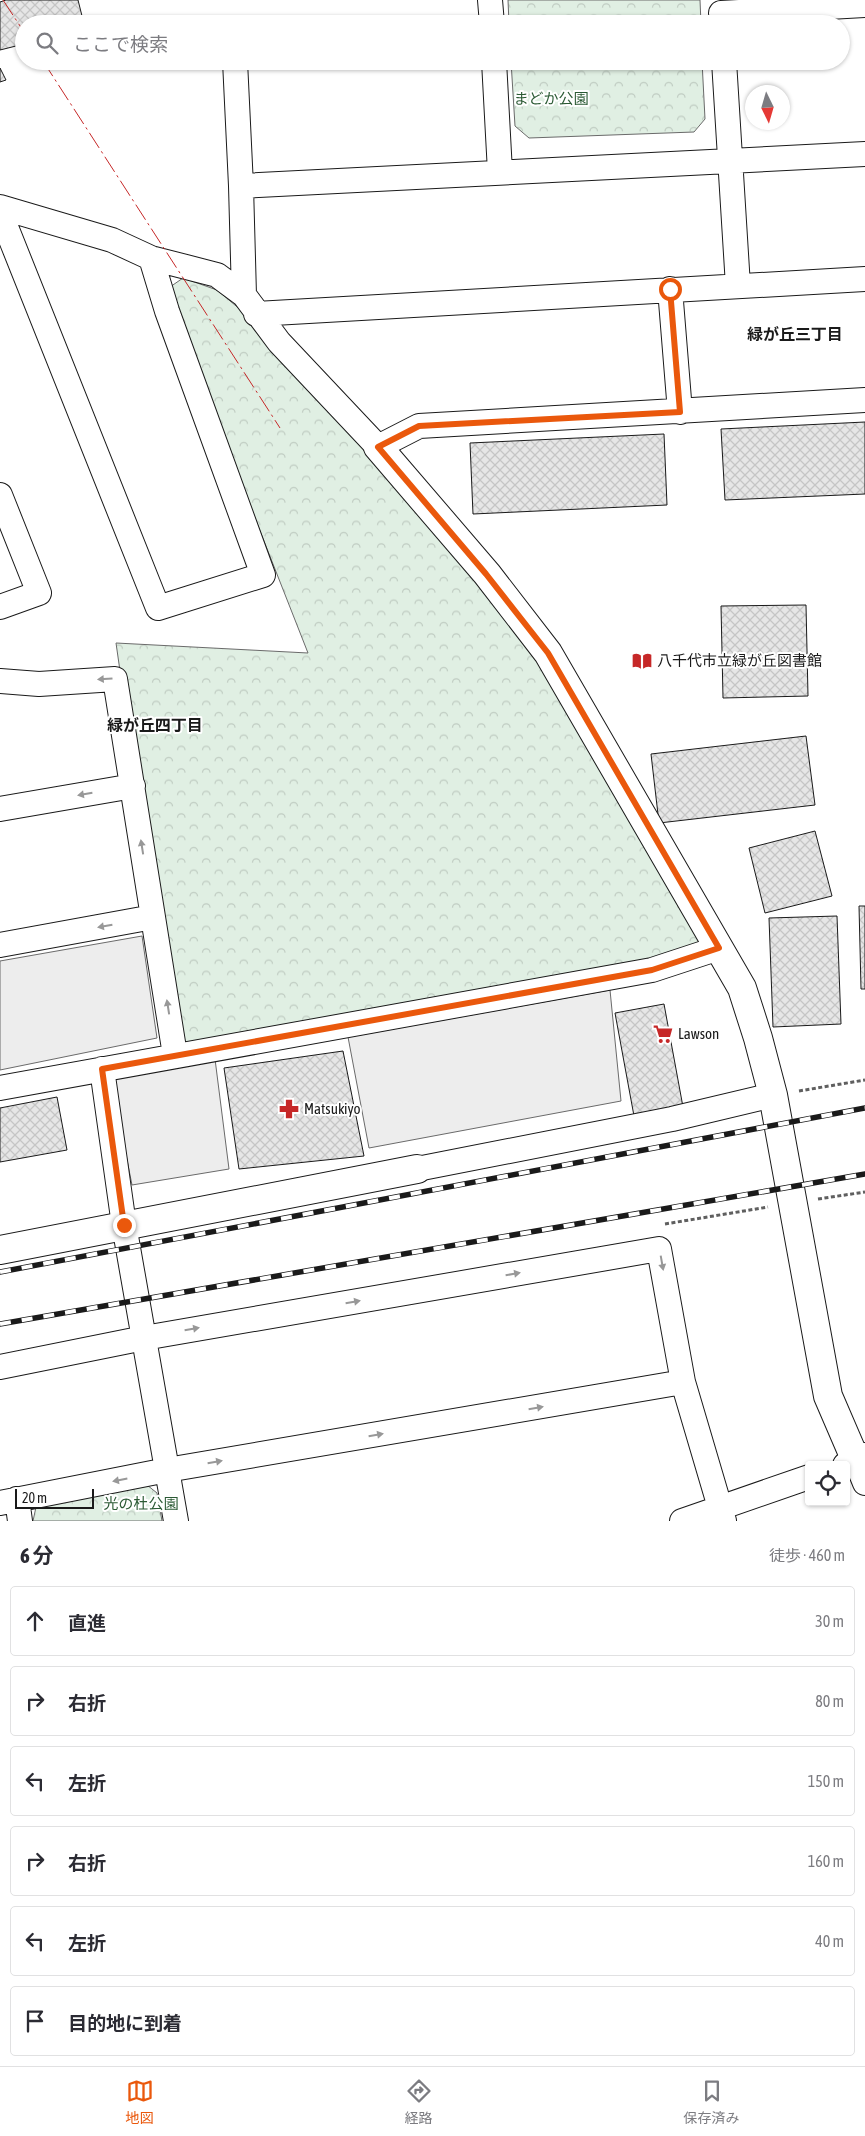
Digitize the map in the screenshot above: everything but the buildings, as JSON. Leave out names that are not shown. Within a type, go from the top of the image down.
[{"type":"street","points":[[490,0],[491,15]]},
{"type":"street","points":[[721,12],[865,5]]},
{"type":"street","points":[[235,70],[241,186],[250,304]]},
{"type":"street","points":[[494,70],[500,172]]},
{"type":"street","points":[[725,70],[738,286]]},
{"type":"street","points":[[241,186],[865,154]]},
{"type":"street","points":[[0,207],[112,240],[151,258],[217,275],[250,304],[279,342],[378,447],[486,574],[548,653],[742,988],[773,1095],[828,1396],[858,1466]]},
{"type":"street","points":[[0,212],[158,608],[263,574],[167,311],[151,258]]},
{"type":"street","points":[[250,304],[670,289],[865,279]]},
{"type":"street","points":[[670,289],[680,412]]},
{"type":"street","points":[[378,447],[419,426],[865,400]]},
{"type":"street","points":[[0,495],[39,593],[0,606]]},
{"type":"street","points":[[0,682],[40,684],[115,679],[176,1055]]},
{"type":"street","points":[[0,809],[133,786]]},
{"type":"street","points":[[0,945],[153,917]]},
{"type":"street","points":[[0,1088],[652,970],[719,948]]},
{"type":"street","points":[[102,1069],[124,1225],[176,1521]]},
{"type":"street","points":[[0,1250],[672,1119],[773,1095]]},
{"type":"street","points":[[0,1367],[144,1338],[659,1249],[683,1382],[722,1514]]},
{"type":"street","points":[[12,1508],[167,1470],[683,1382]]},
{"type":"street","points":[[682,1521],[722,1514],[805,1479]]},
{"type":"path","points":[[773,1095],[865,1080]]},
{"type":"green space","points":[[508,0],[700,0],[701,15],[509,15]]},
{"type":"green space","name":"まどか公園","points":[[512,70],[702,70],[705,119],[694,132],[529,138],[515,126]]},
{"type":"green space","points":[[183,278],[217,290],[279,342],[548,653],[719,948],[175,1055],[116,643],[308,653],[212,409],[170,287]]},
{"type":"green space","name":"光の杜公園","points":[[147,1485],[157,1493],[162,1521],[33,1521],[36,1507]]},
{"type":"shaded area","points":[[142,936],[157,1038],[0,1070],[0,961]]},
{"type":"shaded area","points":[[610,990],[621,1101],[369,1148],[348,1037]]},
{"type":"shaded area","points":[[215,1059],[229,1169],[132,1185],[111,1079]]},
{"type":"railway","points":[[0,1272],[865,1108]]},
{"type":"railway","points":[[0,1324],[865,1174]]},
{"type":"power","points":[[3,0],[15,18]]},
{"type":"power","points":[[49,70],[280,428]]},
{"type":"place","name":"八千代市立緑が丘図書館","points":[[642,661]]},
{"type":"place","name":"Lawson","points":[[663,1034]]},
{"type":"place","name":"Matsukiyo","points":[[289,1109]]},
{"type":"district","name":"緑が丘三丁目","points":[[795,334]]},
{"type":"district","name":"緑が丘四丁目","points":[[155,725]]},
{"type":"route","points":[[124,1225],[102,1069],[652,970],[719,948],[548,653],[486,574],[378,447],[419,426],[680,412],[670,289]]}]
